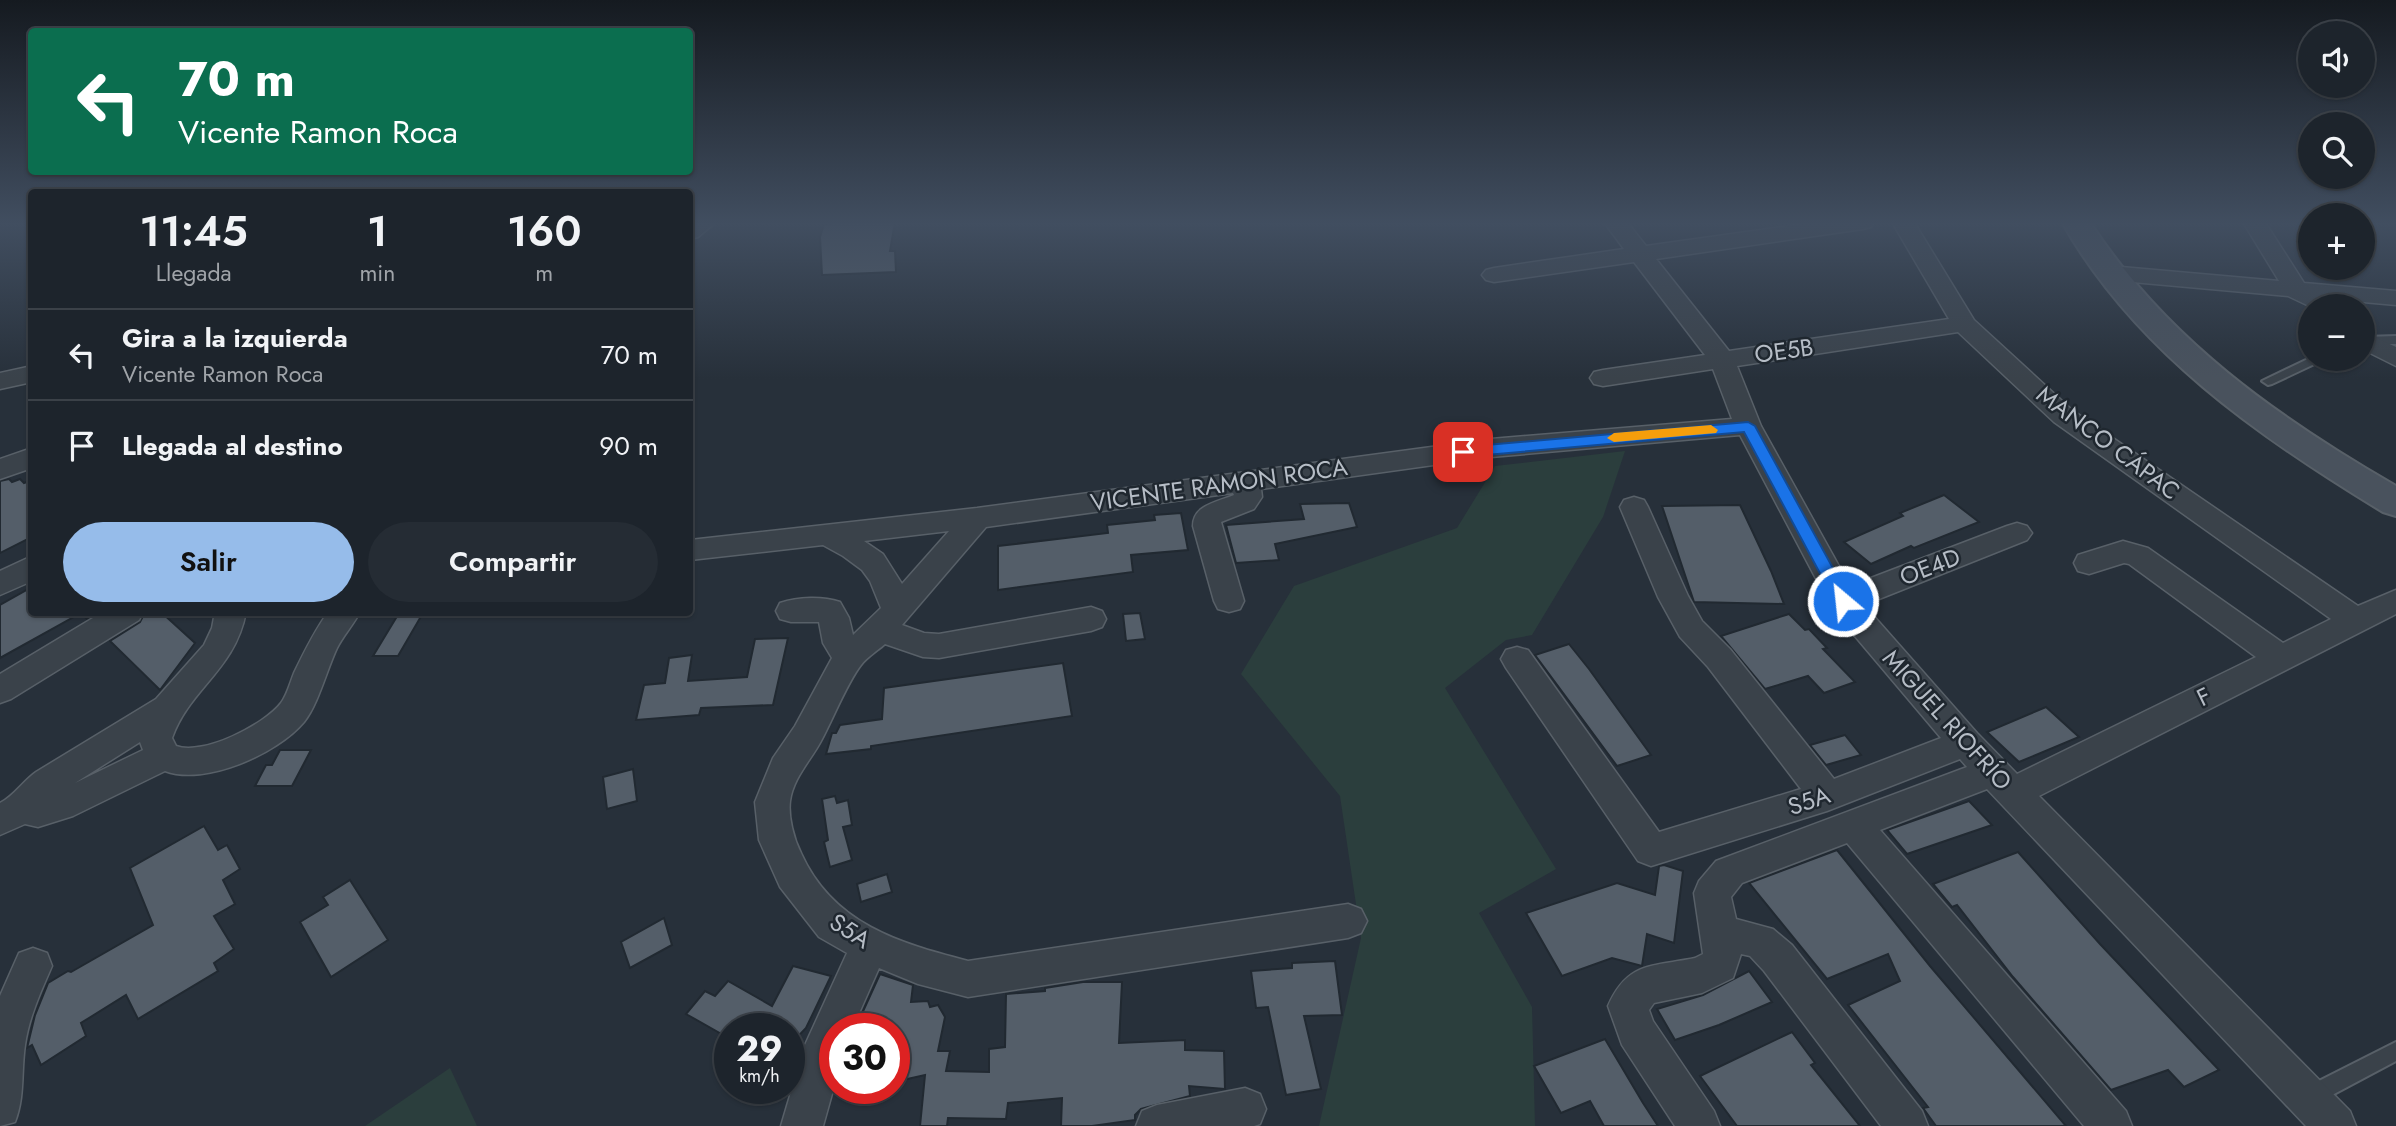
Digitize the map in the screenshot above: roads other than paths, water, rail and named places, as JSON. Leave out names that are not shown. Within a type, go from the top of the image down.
[{"type":"main road","points":[[2110,275],[2150,319],[2203,368],[2313,451],[2396,503]]},
{"type":"street","name":"MIGUEL RIOFRÍO","points":[[1657,275],[1722,360],[1748,426],[1843,601],[1965,743],[2335,1126]]},
{"type":"street","name":"MANCO CÁPAC","points":[[1934,275],[1964,324],[2063,416],[2356,621]]},
{"type":"street","points":[[2116,275],[2396,298]]},
{"type":"street","points":[[2287,275],[2301,294]]},
{"type":"street","name":"OE5B","points":[[1603,377],[1964,324]]},
{"type":"street","points":[[2375,346],[2396,358]]},
{"type":"street","points":[[0,381],[28,375]]},
{"type":"street","name":"VICENTE RAMON ROCA","points":[[693,550],[977,518],[1491,448],[1748,426]]},
{"type":"street","points":[[0,470],[28,459]]},
{"type":"street","points":[[1229,601],[1207,517],[1244,502],[1248,497],[1246,482]]},
{"type":"street","points":[[1634,507],[1673,597],[1691,629],[1719,658],[1826,796]]},
{"type":"street","name":"S5A","points":[[977,518],[888,620],[849,657],[807,736],[785,768],[772,802],[777,840],[793,876],[832,925],[869,946],[918,966],[968,979],[1348,921]]},
{"type":"street","name":"OE4D","points":[[1843,601],[2017,533]]},
{"type":"street","points":[[825,535],[850,545],[874,561],[887,579],[888,620],[923,645],[939,646],[1091,619]]},
{"type":"street","points":[[2089,562],[2123,552],[2138,555],[2282,659]]},
{"type":"street","points":[[0,584],[28,569]]},
{"type":"street","name":"F","points":[[1720,933],[1712,893],[1729,872],[1854,825],[2002,782],[2282,659],[2395,602]]},
{"type":"street","points":[[791,611],[829,610],[834,618],[839,643],[849,657]]},
{"type":"street","points":[[0,690],[121,616]]},
{"type":"street","points":[[11,815],[48,782],[168,708],[214,657],[228,632],[230,616]]},
{"type":"street","points":[[168,708],[155,738],[163,756],[181,763],[217,757],[257,741],[293,712],[325,640],[342,616]]},
{"type":"street","name":"S5A","points":[[1517,659],[1651,850],[1826,796],[1965,743]]},
{"type":"street","points":[[11,815],[61,806],[163,756]]},
{"type":"street","points":[[1854,825],[2111,1126]]},
{"type":"street","points":[[1699,1126],[1636,1031],[1628,1006],[1642,987],[1702,975],[1719,965],[1723,950],[1720,933],[1760,941],[1778,958],[1907,1126]]},
{"type":"street","points":[[802,1126],[825,1045],[869,946]]},
{"type":"street","points":[[0,1107],[5,1043],[16,1004],[33,966]]},
{"type":"street","points":[[1157,1126],[1245,1109]]},
{"type":"lane","points":[[2375,340],[2396,340]]},
{"type":"lane","points":[[2268,381],[2298,368]]},
{"type":"lane","points":[[2307,1097],[2396,1051]]}]
